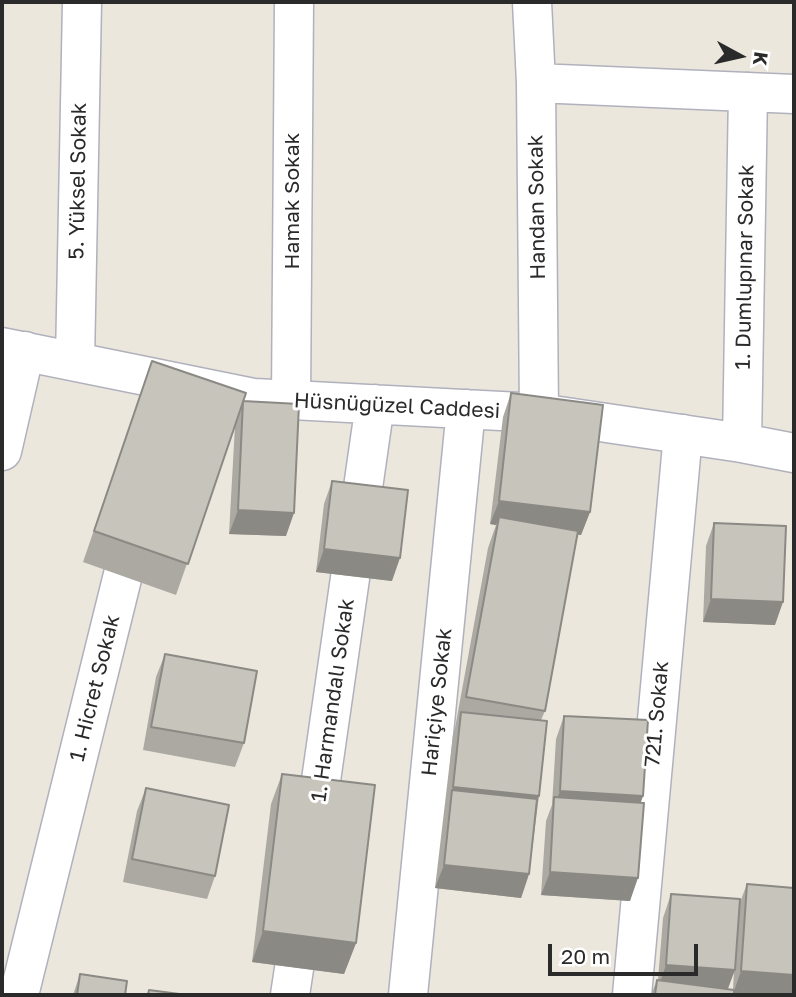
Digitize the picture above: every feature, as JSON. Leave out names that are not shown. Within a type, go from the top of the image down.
[{"type":"street","name":"5. Yüksel Sokak","points":[[75,361],[82,2]]},
{"type":"street","name":"Hamak Sokak","points":[[291,400],[293,2]]},
{"type":"street","name":"Handan Sokak","points":[[532,2],[536,83],[539,413]]},
{"type":"street","points":[[536,83],[794,94]]},
{"type":"street","name":"1. Dumlupınar Sokak","points":[[742,443],[748,92]]},
{"type":"street","name":"Hüsnügüzel Caddesi","points":[[14,349],[254,398],[539,413],[794,453]]},
{"type":"street","points":[[2,451],[14,349]]},
{"type":"street","points":[[160,421],[170,381]]},
{"type":"street","name":"1. Harmandalı Sokak","points":[[290,995],[375,404]]},
{"type":"street","name":"Hariçiye Sokak","points":[[408,995],[466,409]]},
{"type":"street","name":"721. Sokak","points":[[632,995],[683,434]]},
{"type":"street","name":"1. Hicret Sokak","points":[[19,995],[144,488]]},
{"type":"building","points":[[152,361],[246,393],[188,564],[94,531]]},
{"type":"building","points":[[511,393],[603,405],[590,512],[499,501]]},
{"type":"building","points":[[243,401],[299,404],[294,513],[238,510]]},
{"type":"building","points":[[332,481],[408,490],[400,558],[324,549]]},
{"type":"building","points":[[499,517],[578,531],[545,711],[466,697]]},
{"type":"building","points":[[714,523],[786,526],[783,602],[711,599]]},
{"type":"building","points":[[165,654],[257,671],[244,743],[151,727]]},
{"type":"building","points":[[461,712],[547,721],[539,796],[453,787]]},
{"type":"building","points":[[564,716],[648,720],[643,796],[560,791]]},
{"type":"building","points":[[282,774],[375,785],[356,943],[263,931]]},
{"type":"building","points":[[146,788],[229,805],[215,876],[132,859]]},
{"type":"building","points":[[452,790],[537,799],[529,874],[444,865]]},
{"type":"building","points":[[554,797],[644,803],[638,878],[550,872]]},
{"type":"building","points":[[747,884],[794,888],[794,975],[741,971]]},
{"type":"building","points":[[671,894],[740,899],[735,970],[666,965]]},
{"type":"building","points":[[80,974],[127,981],[125,995],[77,995]]},
{"type":"building","points":[[657,980],[734,990],[734,995],[655,995]]},
{"type":"building","points":[[149,990],[187,995],[148,995]]}]
